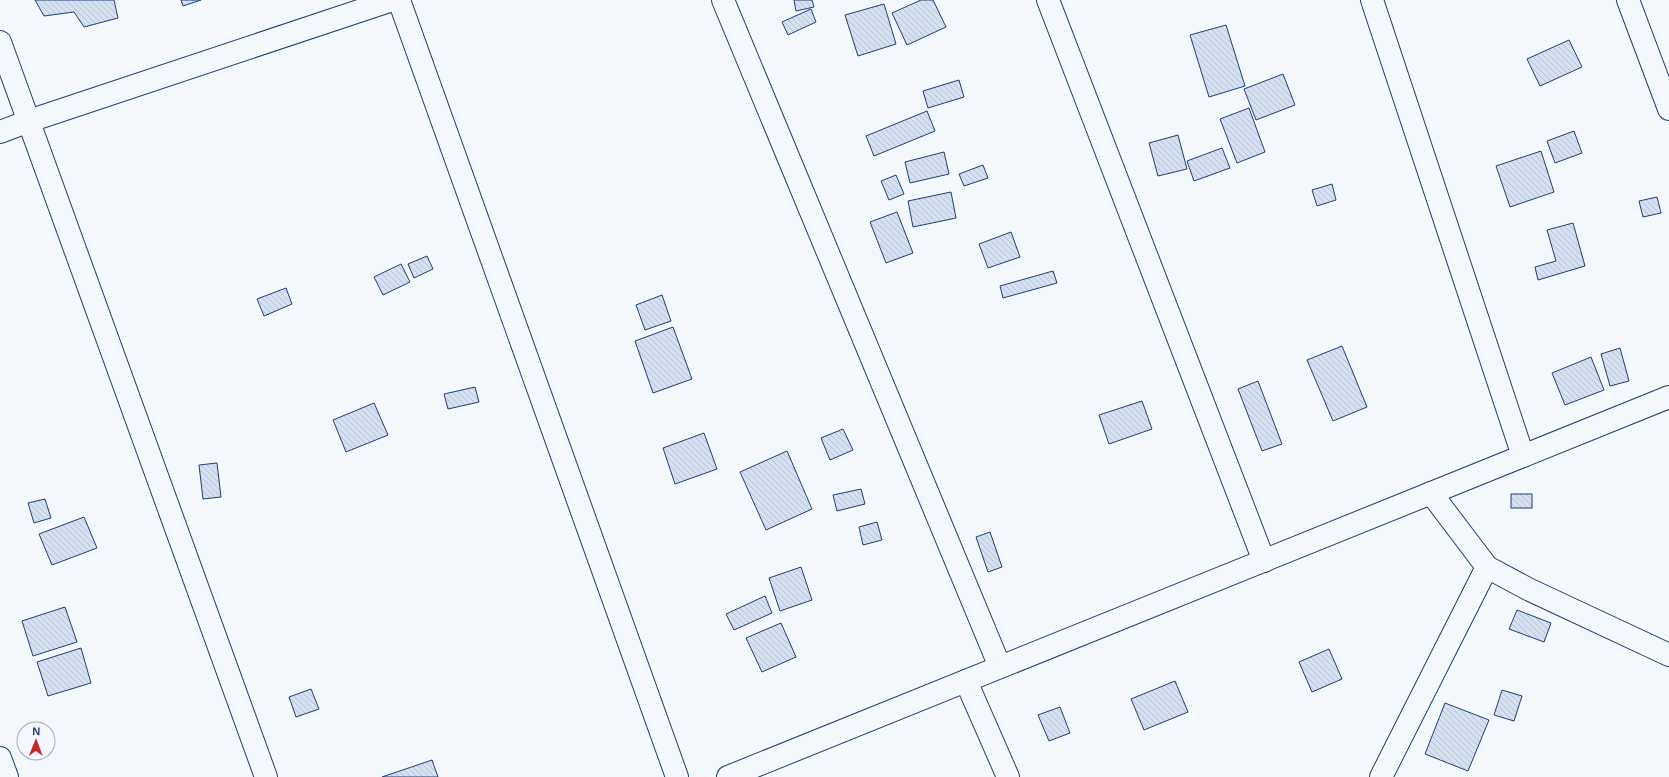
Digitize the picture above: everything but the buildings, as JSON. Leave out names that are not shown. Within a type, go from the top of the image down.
[{"type":"street","points":[[0,132],[392,0]]},
{"type":"street","points":[[399,0],[677,777]]},
{"type":"street","points":[[723,0],[1000,667]]},
{"type":"street","points":[[1048,0],[1264,561]]},
{"type":"street","points":[[1372,0],[1523,456]]},
{"type":"street","points":[[1628,0],[1669,109]]},
{"type":"street","points":[[0,42],[266,777]]},
{"type":"street","points":[[728,777],[1669,397]]},
{"type":"street","points":[[1431,493],[1487,567],[1528,589],[1669,655]]},
{"type":"street","points":[[1380,777],[1487,567]]},
{"type":"street","points":[[966,681],[1008,777]]},
{"type":"street","points":[[0,758],[7,777]]}]
